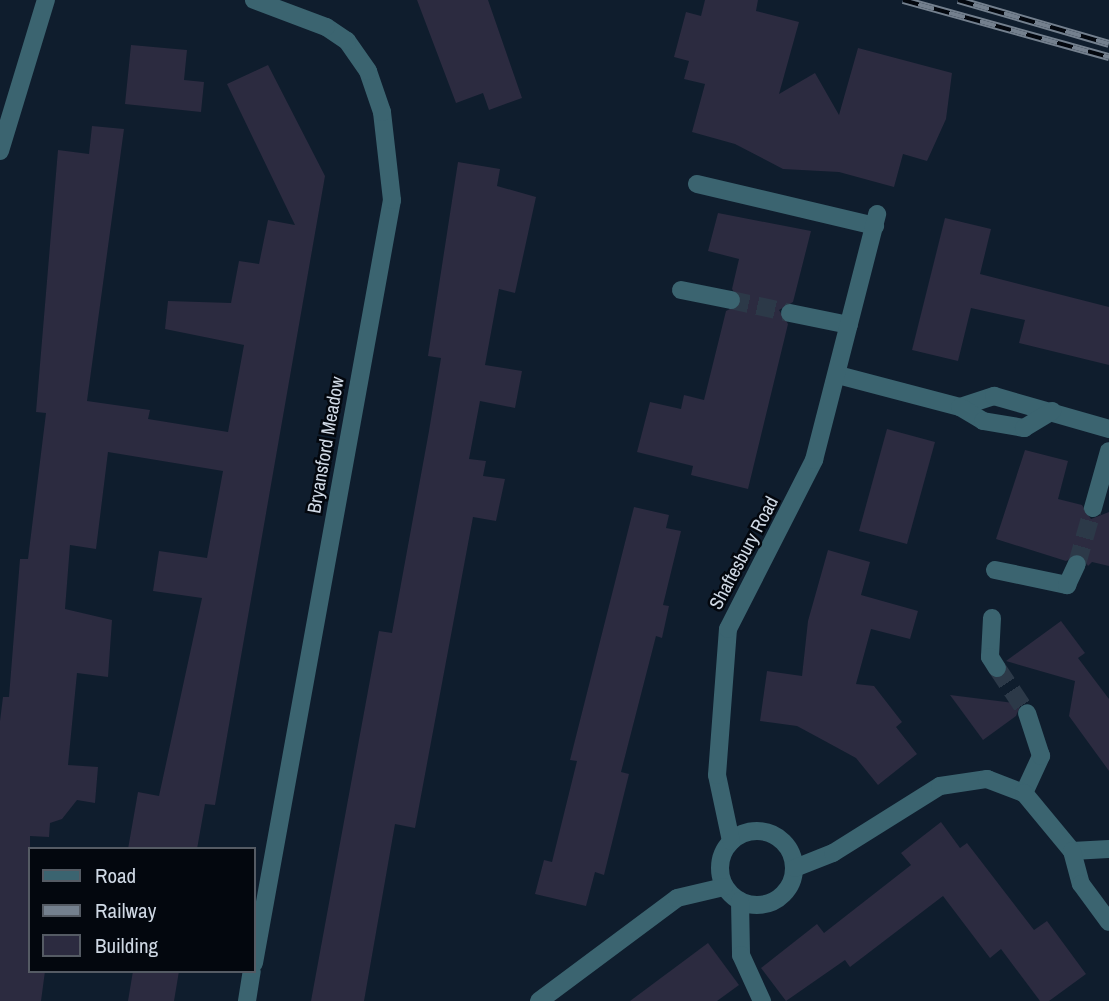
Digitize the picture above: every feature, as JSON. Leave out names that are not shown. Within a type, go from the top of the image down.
[{"type":"street","points":[[0,150],[46,0]]},
{"type":"street","name":"Bryansford Meadow","points":[[254,0],[326,27],[346,41],[368,71],[382,112],[392,200],[256,952]]},
{"type":"street","name":"Shaftesbury Road","points":[[696,184],[876,220],[814,460],[728,629],[718,775],[731,841]]},
{"type":"street","points":[[681,290],[731,300]]},
{"type":"street","points":[[790,313],[849,325]]},
{"type":"street","points":[[838,375],[960,407],[983,421],[1024,428],[1052,411]]},
{"type":"street","points":[[960,407],[994,396],[1109,429]]},
{"type":"street","points":[[1093,508],[1109,451]]},
{"type":"street","points":[[995,570],[1067,584],[1077,564]]},
{"type":"street","points":[[992,618],[990,657],[998,668]]},
{"type":"street","points":[[1024,793],[1041,756],[1027,713]]},
{"type":"street","points":[[795,868],[833,853],[950,783],[987,779],[1024,793],[1072,851],[1081,884],[1109,922]]},
{"type":"street","points":[[743,833],[770,833],[787,845],[795,868],[783,896],[772,903],[740,901],[724,887],[720,859],[731,841],[743,833]]},
{"type":"street","points":[[1072,851],[1109,849]]},
{"type":"street","points":[[539,1001],[677,898],[724,887]]},
{"type":"street","points":[[740,901],[736,932],[741,955],[762,1001]]},
{"type":"street","points":[[247,1001],[252,973]]},
{"type":"building","points":[[417,0],[488,0],[522,98],[489,110],[483,93],[456,103]]},
{"type":"building","points":[[705,0],[758,0],[756,11],[799,22],[779,94],[815,73],[839,115],[858,48],[952,73],[946,119],[927,161],[903,154],[894,187],[839,172],[783,169],[735,144],[692,132],[705,84],[684,79],[689,61],[674,57],[686,12],[701,16]]},
{"type":"building","points":[[131,45],[187,50],[184,80],[204,82],[201,112],[125,104]]},
{"type":"building","points":[[268,65],[325,176],[215,805],[205,804],[197,847],[128,847],[138,792],[159,796],[202,598],[153,591],[159,551],[207,558],[223,471],[108,452],[96,549],[70,545],[65,609],[112,620],[108,677],[77,673],[68,765],[98,767],[95,803],[77,800],[62,819],[50,823],[49,837],[30,836],[28,973],[45,973],[41,1001],[0,1001],[0,721],[3,697],[9,697],[20,559],[28,559],[46,413],[36,412],[58,150],[89,154],[92,126],[124,129],[87,401],[150,410],[148,419],[228,432],[244,345],[165,329],[168,301],[231,303],[239,261],[259,264],[268,220],[295,225],[227,84]]},
{"type":"building","points":[[458,162],[500,169],[497,186],[536,197],[515,293],[499,289],[485,365],[522,371],[515,408],[480,401],[469,459],[486,461],[483,476],[505,479],[496,521],[473,517],[415,828],[395,824],[364,1001],[311,1001],[379,631],[392,633],[429,431],[441,358],[428,356]]},
{"type":"building","points":[[718,213],[811,231],[793,302],[779,310],[788,324],[748,489],[691,475],[693,466],[637,452],[650,402],[681,409],[684,395],[704,400],[726,311],[742,303],[732,289],[739,259],[708,251]]},
{"type":"building","points":[[945,218],[991,229],[980,274],[1109,307],[1109,365],[1019,343],[1025,320],[971,308],[958,361],[912,350]]},
{"type":"building","points":[[887,429],[935,442],[907,544],[859,531]]},
{"type":"building","points":[[1025,450],[1068,461],[1058,499],[1082,505],[1091,519],[1109,512],[1109,566],[1092,562],[1088,566],[1081,554],[1066,561],[996,539]]},
{"type":"building","points":[[634,507],[669,515],[666,528],[681,531],[663,605],[669,606],[662,638],[656,636],[621,772],[629,774],[604,875],[595,872],[586,906],[535,894],[544,860],[552,862],[577,761],[570,760]]},
{"type":"building","points":[[828,550],[870,562],[861,595],[918,611],[910,639],[871,629],[856,684],[874,686],[902,722],[896,727],[917,754],[878,785],[856,758],[823,740],[797,726],[760,721],[767,671],[802,676],[808,621]]},
{"type":"building","points":[[1061,621],[1085,653],[1078,658],[1109,699],[1109,771],[1069,716],[1075,681],[1006,661]]},
{"type":"building","points":[[950,695],[1021,704],[1016,716],[983,740]]},
{"type":"building","points":[[941,822],[960,848],[967,843],[1034,930],[1047,921],[1086,974],[1049,1001],[1040,1001],[1001,949],[990,958],[943,896],[850,967],[845,960],[786,1001],[761,968],[817,924],[824,933],[911,865],[901,853]]},
{"type":"building","points":[[708,943],[739,985],[717,1001],[630,1001]]},
{"type":"building","points":[[133,973],[179,973],[174,1001],[128,1001]]},
{"type":"tunnel","points":[[731,300],[790,313]]},
{"type":"tunnel","points":[[1077,564],[1093,508]]},
{"type":"tunnel","points":[[997,668],[1027,713]]},
{"type":"railway","points":[[903,0],[1109,57]]},
{"type":"railway","points":[[958,0],[1109,44]]}]
